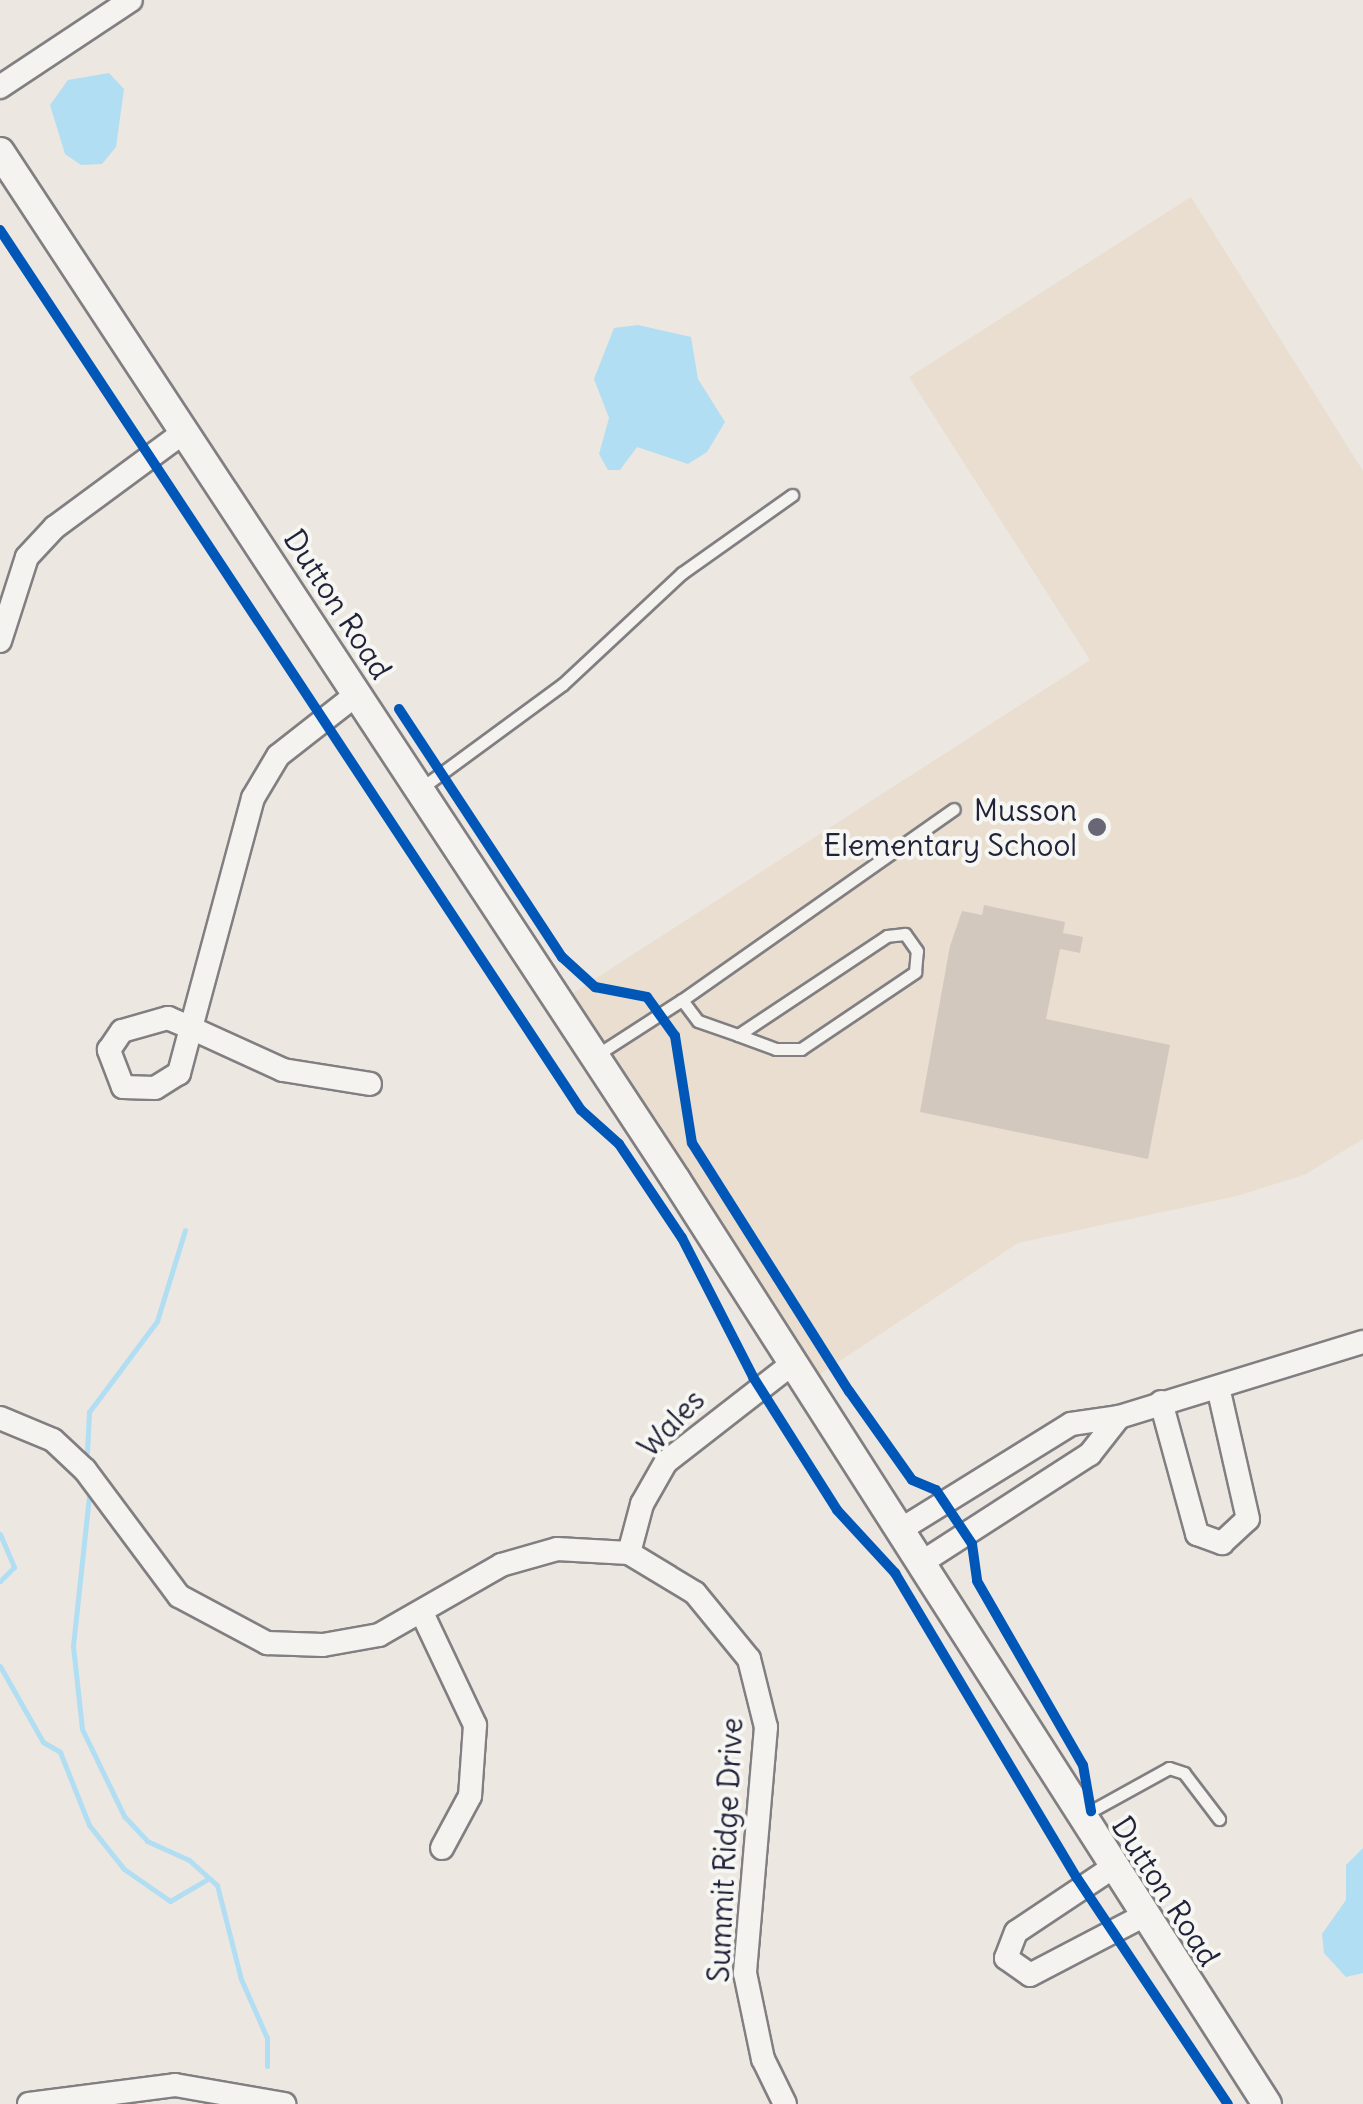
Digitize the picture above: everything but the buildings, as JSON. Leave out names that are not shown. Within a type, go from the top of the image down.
[{"type":"street","points":[[0,87],[131,0]]},
{"type":"street","name":"Dutton Road","points":[[0,152],[595,1056],[1266,2104]]},
{"type":"street","points":[[0,640],[27,557],[55,527],[184,432]]},
{"type":"street","points":[[358,694],[278,756],[253,798],[191,1028],[283,1070],[370,1084]]},
{"type":"street","points":[[900,1530],[1071,1424],[1118,1417],[1363,1342]]},
{"type":"street","name":"Wales","points":[[629,1554],[642,1504],[666,1462],[792,1363]]},
{"type":"street","points":[[1161,1402],[1198,1534],[1222,1543],[1248,1519],[1218,1387]]},
{"type":"street","points":[[920,1563],[1090,1454],[1118,1417]]},
{"type":"street","name":"Summit Ridge Drive","points":[[0,1418],[54,1440],[178,1596],[214,1620],[267,1643],[323,1646],[380,1635],[423,1615],[501,1564],[557,1549],[629,1554],[710,1608],[748,1659],[760,1693],[764,1787],[745,1972],[763,2059],[785,2104]]},
{"type":"street","points":[[423,1615],[475,1725],[470,1796],[442,1848]]},
{"type":"street","points":[[1112,1868],[1016,1932],[1006,1958],[1030,1975],[1144,1916]]},
{"type":"street","points":[[29,2104],[175,2085],[284,2104]]},
{"type":"lane","points":[[420,790],[563,684],[682,573],[792,495]]},
{"type":"lane","points":[[595,1056],[682,1000],[954,809]]},
{"type":"lane","points":[[682,1000],[698,1022],[738,1036],[801,1049],[916,972],[917,951],[905,934],[887,936],[738,1036]]},
{"type":"lane","points":[[1080,1817],[1169,1768],[1184,1772],[1218,1819]]},
{"type":"shaded area","name":"Musson Elementary School","points":[[1191,197],[1363,471],[1363,1139],[1306,1174],[1237,1196],[1018,1243],[817,1376],[570,995],[1090,660],[909,377]]},
{"type":"water","points":[[109,73],[124,89],[116,147],[102,164],[81,165],[65,154],[50,105],[68,80]]},
{"type":"water","points":[[638,325],[691,337],[698,379],[725,422],[707,452],[688,464],[637,447],[620,470],[608,470],[599,454],[609,418],[594,379],[614,328]]},
{"type":"water","points":[[1363,1848],[1363,1973],[1346,1977],[1324,1953],[1322,1934],[1346,1900],[1346,1865]]},
{"type":"waterway","points":[[87,1452],[89,1412],[157,1321],[185,1230]]},
{"type":"waterway","points":[[89,1496],[73,1646],[82,1729],[124,1816],[147,1841],[189,1860],[217,1885],[241,1979],[267,2038],[267,2066]]},
{"type":"waterway","points":[[0,1534],[14,1567],[0,1581]]},
{"type":"waterway","points":[[0,1666],[43,1742],[60,1752],[89,1825],[124,1869],[170,1901],[206,1880]]},
{"type":"cycle path","points":[[0,230],[581,1110],[619,1144],[682,1238],[753,1377],[837,1510],[895,1573],[1077,1878],[1228,2104]]},
{"type":"cycle path","points":[[399,709],[562,957],[595,987],[647,997],[675,1036],[692,1143],[849,1391],[912,1480],[936,1490],[972,1544],[977,1581],[1083,1765],[1091,1811]]},
{"type":"place","name":"Musson Elementary School","points":[[1097,827]]}]
